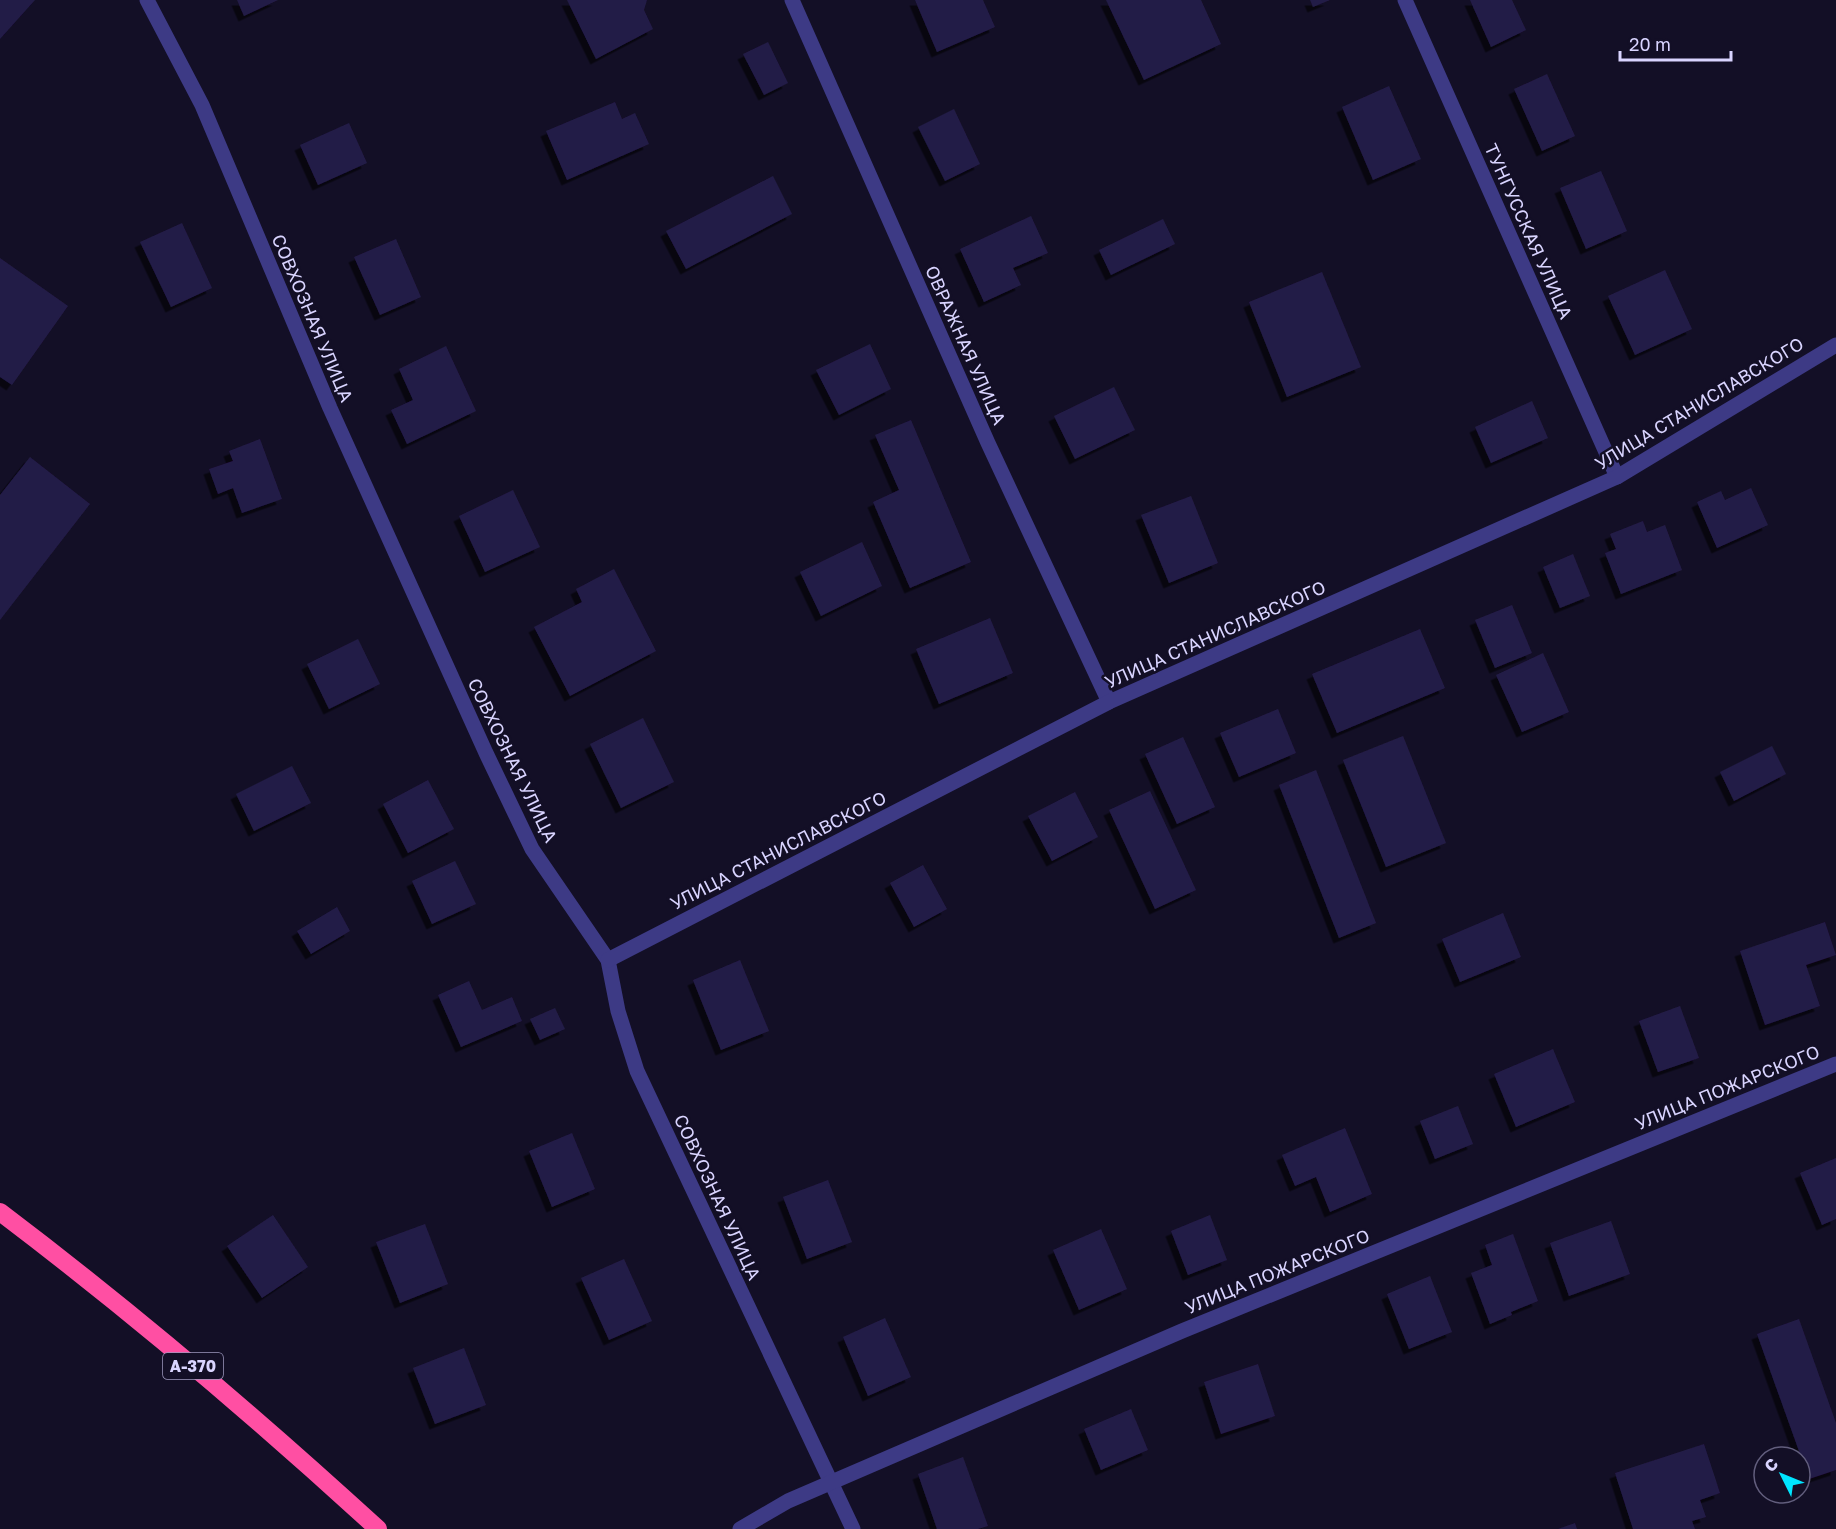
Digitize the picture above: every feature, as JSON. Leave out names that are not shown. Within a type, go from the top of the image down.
[{"type":"highway","name":"А-370","points":[[0,1212],[83,1275],[189,1362],[378,1529]]},
{"type":"street","name":"СОВХОЗНАЯ УЛИЦА","points":[[147,0],[202,105],[330,408],[501,785],[532,849],[608,960],[618,1011],[637,1071],[853,1529]]},
{"type":"street","name":"ОВРАЖНАЯ УЛИЦА","points":[[792,0],[988,443],[1109,702]]},
{"type":"street","name":"ТУНГУССКАЯ УЛИЦА","points":[[1405,0],[1617,477]]},
{"type":"street","name":"УЛИЦА СТАНИСЛАВСКОГО","points":[[608,960],[1109,702],[1617,477],[1836,345]]},
{"type":"street","name":"УЛИЦА ПОЖАРСКОГО","points":[[740,1529],[788,1501],[1182,1331],[1836,1064]]},
{"type":"building","points":[[0,0],[35,0],[0,39]]},
{"type":"building","points":[[237,0],[278,0],[244,16]]},
{"type":"building","points":[[567,0],[647,0],[644,10],[653,29],[596,59]]},
{"type":"building","points":[[915,0],[983,0],[995,27],[937,52]]},
{"type":"building","points":[[1106,0],[1201,0],[1221,44],[1144,80]]},
{"type":"building","points":[[1310,0],[1330,0],[1313,7]]},
{"type":"building","points":[[1470,0],[1512,0],[1526,30],[1491,47]]},
{"type":"building","points":[[768,42],[788,83],[764,95],[743,54]]},
{"type":"building","points":[[1547,74],[1575,136],[1542,151],[1514,89]]},
{"type":"building","points":[[1389,86],[1421,159],[1373,180],[1342,107]]},
{"type":"building","points":[[615,102],[622,119],[635,113],[649,144],[567,180],[546,131]]},
{"type":"building","points":[[954,109],[980,164],[945,181],[918,127]]},
{"type":"building","points":[[349,123],[367,163],[318,185],[300,145]]},
{"type":"building","points":[[1601,171],[1627,231],[1586,249],[1560,188]]},
{"type":"building","points":[[773,176],[792,214],[686,269],[666,231]]},
{"type":"building","points":[[1031,216],[1048,253],[1013,268],[1021,285],[984,302],[960,249]]},
{"type":"building","points":[[1163,219],[1175,244],[1111,275],[1099,250]]},
{"type":"building","points":[[182,223],[212,288],[171,307],[140,242]]},
{"type":"building","points":[[396,239],[421,297],[380,315],[354,257]]},
{"type":"building","points":[[0,258],[68,306],[12,385],[0,377]]},
{"type":"building","points":[[1665,270],[1692,329],[1635,355],[1608,296]]},
{"type":"building","points":[[1322,272],[1361,367],[1287,397],[1249,302]]},
{"type":"building","points":[[870,344],[891,389],[839,415],[816,370]]},
{"type":"building","points":[[446,346],[476,411],[407,444],[391,410],[413,400],[399,369]]},
{"type":"building","points":[[1114,387],[1135,430],[1075,459],[1054,416]]},
{"type":"building","points":[[1532,401],[1548,438],[1491,463],[1475,427]]},
{"type":"building","points":[[911,420],[971,562],[910,588],[873,502],[899,490],[875,435]]},
{"type":"building","points":[[260,439],[282,499],[242,513],[233,488],[218,494],[209,469],[233,461],[229,451]]},
{"type":"building","points":[[30,457],[90,504],[0,620],[0,495]]},
{"type":"building","points":[[1751,488],[1768,525],[1717,548],[1697,502],[1721,491],[1725,500]]},
{"type":"building","points":[[513,490],[540,547],[485,572],[459,516]]},
{"type":"building","points":[[1191,496],[1218,563],[1169,583],[1141,515]]},
{"type":"building","points":[[1643,521],[1647,532],[1665,525],[1682,570],[1621,594],[1605,553],[1616,549],[1610,534]]},
{"type":"building","points":[[862,542],[882,586],[821,616],[800,572]]},
{"type":"building","points":[[1573,554],[1590,596],[1560,608],[1543,567]]},
{"type":"building","points":[[614,569],[656,651],[570,696],[534,627],[582,602],[576,589]]},
{"type":"building","points":[[1512,605],[1532,653],[1495,668],[1475,620]]},
{"type":"building","points":[[990,618],[1013,673],[939,704],[916,649]]},
{"type":"building","points":[[1420,629],[1445,688],[1337,733],[1312,674]]},
{"type":"building","points":[[358,639],[380,684],[329,709],[307,664]]},
{"type":"building","points":[[1543,653],[1569,712],[1522,732],[1496,675]]},
{"type":"building","points":[[1278,709],[1296,753],[1239,777],[1220,733]]},
{"type":"building","points":[[643,718],[674,782],[621,808],[590,744]]},
{"type":"building","points":[[1403,736],[1446,843],[1386,867],[1343,760]]},
{"type":"building","points":[[1183,737],[1215,807],[1177,824],[1145,754]]},
{"type":"building","points":[[1772,746],[1786,774],[1734,801],[1720,772]]},
{"type":"building","points":[[292,766],[311,803],[254,831],[236,794]]},
{"type":"building","points":[[1316,770],[1376,923],[1339,938],[1279,785]]},
{"type":"building","points":[[428,780],[454,829],[408,853],[383,804]]},
{"type":"building","points":[[1150,791],[1196,890],[1155,909],[1109,810]]},
{"type":"building","points":[[1075,792],[1098,837],[1052,861],[1028,816]]},
{"type":"building","points":[[455,861],[476,904],[432,924],[412,881]]},
{"type":"building","points":[[923,865],[947,909],[914,927],[890,883]]},
{"type":"building","points":[[337,907],[350,931],[311,954],[297,931]]},
{"type":"building","points":[[1503,913],[1521,957],[1460,982],[1442,939]]},
{"type":"building","points":[[1825,922],[1836,955],[1806,965],[1820,1006],[1765,1025],[1740,951]]},
{"type":"building","points":[[740,960],[769,1031],[721,1050],[693,980]]},
{"type":"building","points":[[469,981],[482,1010],[512,997],[522,1021],[461,1047],[438,995]]},
{"type":"building","points":[[1680,1006],[1699,1058],[1658,1072],[1639,1021]]},
{"type":"building","points":[[555,1008],[565,1029],[540,1040],[530,1019]]},
{"type":"building","points":[[1553,1049],[1575,1102],[1516,1127],[1494,1074]]},
{"type":"building","points":[[1458,1106],[1473,1144],[1435,1159],[1420,1121]]},
{"type":"building","points":[[1345,1128],[1372,1194],[1330,1212],[1316,1177],[1295,1186],[1282,1155]]},
{"type":"building","points":[[572,1133],[595,1189],[552,1207],[529,1151]]},
{"type":"building","points":[[1836,1158],[1836,1219],[1822,1225],[1800,1173]]},
{"type":"building","points":[[828,1180],[852,1242],[807,1259],[783,1197]]},
{"type":"building","points":[[273,1215],[308,1267],[262,1298],[227,1246]]},
{"type":"building","points":[[1210,1215],[1227,1260],[1188,1275],[1171,1231]]},
{"type":"building","points":[[1611,1221],[1630,1274],[1569,1296],[1550,1243]]},
{"type":"building","points":[[425,1224],[448,1284],[400,1303],[376,1242]]},
{"type":"building","points":[[1101,1229],[1127,1289],[1079,1310],[1053,1250]]},
{"type":"building","points":[[1513,1234],[1538,1301],[1490,1324],[1471,1273],[1492,1265],[1485,1245]]},
{"type":"building","points":[[624,1259],[652,1321],[609,1340],[581,1278]]},
{"type":"building","points":[[1430,1276],[1452,1332],[1409,1349],[1387,1294]]},
{"type":"building","points":[[885,1318],[911,1377],[868,1396],[843,1337]]},
{"type":"building","points":[[1799,1319],[1836,1423],[1836,1470],[1812,1478],[1812,1445],[1797,1445],[1757,1334]]},
{"type":"building","points":[[464,1348],[486,1405],[435,1424],[413,1368]]},
{"type":"building","points":[[1258,1364],[1275,1416],[1221,1434],[1204,1382]]},
{"type":"building","points":[[1131,1409],[1148,1450],[1101,1470],[1084,1429]]},
{"type":"building","points":[[1704,1444],[1720,1493],[1700,1500],[1706,1517],[1692,1521],[1695,1529],[1633,1529],[1615,1473]]},
{"type":"building","points":[[963,1457],[988,1526],[978,1529],[937,1529],[918,1474]]},
{"type":"building","points":[[1575,1523],[1577,1529],[1558,1529]]}]
